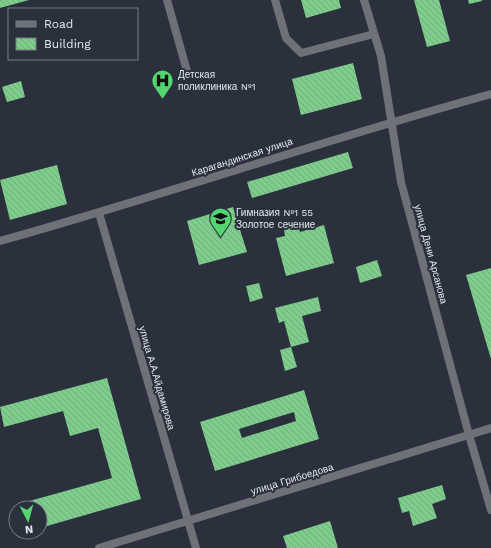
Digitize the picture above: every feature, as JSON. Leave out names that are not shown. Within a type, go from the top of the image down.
[{"type":"street","points":[[167,0],[187,71]]},
{"type":"street","points":[[275,0],[286,38],[301,53],[374,34]]},
{"type":"street","name":"улица Дени Арсанова","points":[[364,0],[381,56],[401,182],[469,435],[491,510]]},
{"type":"street","name":"Карагандинская улица","points":[[0,241],[99,213],[391,121],[491,94]]},
{"type":"street","name":"улица А.А.Айдамирова","points":[[99,213],[196,548]]},
{"type":"street","name":"улица Грибоедова","points":[[99,548],[491,428]]},
{"type":"building","points":[[0,0],[29,0],[0,8]]},
{"type":"building","points":[[301,0],[339,0],[341,8],[306,18]]},
{"type":"building","points":[[414,0],[439,0],[450,41],[427,47]]},
{"type":"building","points":[[468,0],[482,0],[482,1],[469,4]]},
{"type":"building","points":[[353,63],[362,99],[301,115],[292,79]]},
{"type":"building","points":[[21,81],[25,97],[7,102],[2,87]]},
{"type":"building","points":[[348,152],[353,168],[252,198],[247,182]]},
{"type":"building","points":[[57,165],[67,204],[10,220],[0,180]]},
{"type":"building","points":[[233,207],[247,252],[199,265],[187,221]]},
{"type":"building","points":[[298,225],[300,232],[324,225],[334,263],[286,276],[276,238],[285,236],[284,229]]},
{"type":"building","points":[[377,260],[382,276],[360,283],[356,267]]},
{"type":"building","points":[[491,268],[491,359],[466,275]]},
{"type":"building","points":[[259,283],[263,298],[250,302],[246,286]]},
{"type":"building","points":[[318,297],[321,311],[302,316],[309,342],[291,347],[284,321],[279,323],[275,308]]},
{"type":"building","points":[[291,347],[297,367],[285,371],[280,350]]},
{"type":"building","points":[[107,378],[141,499],[48,526],[48,500],[33,500],[112,478],[98,428],[70,436],[63,411],[4,427],[0,407]]},
{"type":"building","points":[[304,390],[319,439],[215,471],[200,422]],"holes":[[[294,412],[296,421],[242,438],[239,429]]]},
{"type":"building","points":[[442,485],[446,499],[432,504],[437,518],[413,526],[409,511],[402,513],[398,498]]},
{"type":"building","points":[[330,521],[338,548],[287,548],[283,536]]},
{"type":"place","name":"Детская поликлиника №1","points":[[163,100]]},
{"type":"place","name":"Гимназия №1 55 Золотое сечение","points":[[220,238]]}]
